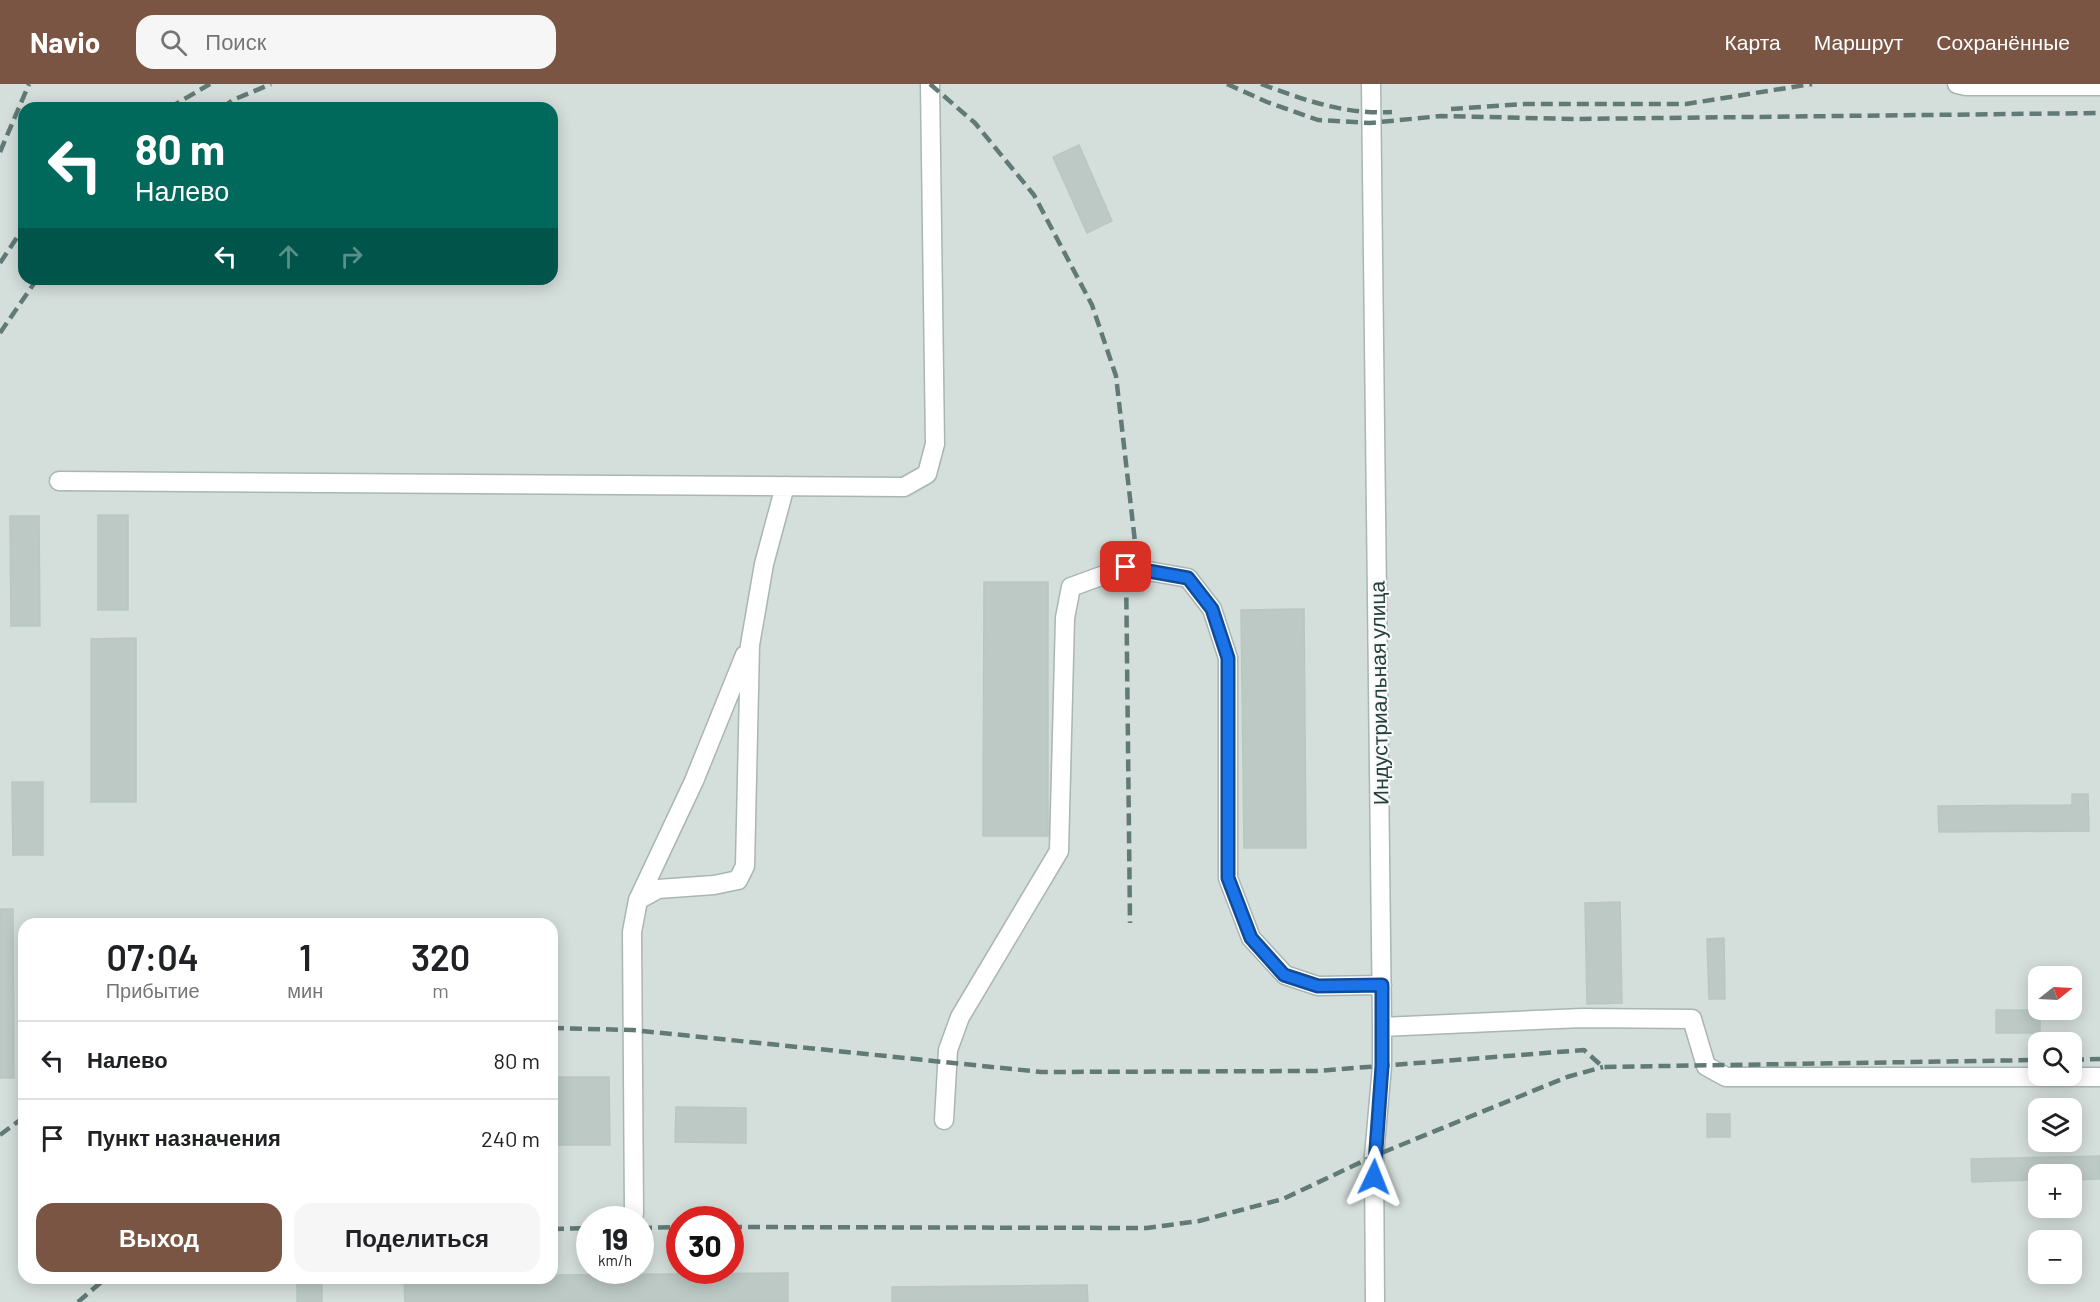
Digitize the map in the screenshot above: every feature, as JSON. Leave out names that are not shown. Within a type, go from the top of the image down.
[{"type":"street","points":[[59,481],[904,487],[927,474],[935,444],[930,84]]},
{"type":"street","name":"Индустриальная улица","points":[[1371,84],[1382,985],[1382,1066],[1374,1156],[1375,1302]]},
{"type":"street","points":[[1957,84],[1966,86],[2100,86]]},
{"type":"street","points":[[638,900],[658,889],[714,885],[738,880],[745,866],[750,645],[764,564],[786,486]]},
{"type":"street","points":[[944,1120],[948,1050],[960,1017],[1059,851],[1065,618],[1071,587],[1126,567],[1188,578],[1212,609],[1228,658],[1228,878],[1251,938],[1284,975],[1318,986],[1382,985]]},
{"type":"street","points":[[634,1206],[632,932],[638,900],[694,781],[750,645]]},
{"type":"street","points":[[1382,1027],[1582,1018],[1692,1019],[1706,1066],[1726,1077],[2100,1077]]},
{"type":"shaded area","points":[[0,84],[2100,84],[2100,1302],[0,1302]]},
{"type":"building","points":[[1079,145],[1112,221],[1087,233],[1053,157]]},
{"type":"building","points":[[98,515],[128,515],[128,610],[98,610]]},
{"type":"building","points":[[10,516],[39,516],[40,626],[11,626]]},
{"type":"building","points":[[984,582],[1048,582],[1048,836],[983,836]]},
{"type":"building","points":[[1304,609],[1306,848],[1244,848],[1241,610]]},
{"type":"building","points":[[136,638],[136,802],[91,802],[91,639]]},
{"type":"building","points":[[12,782],[43,782],[43,855],[13,855]]},
{"type":"building","points":[[2072,794],[2088,794],[2089,831],[1939,832],[1938,806],[2072,805]]},
{"type":"building","points":[[1620,902],[1622,1003],[1587,1004],[1585,903]]},
{"type":"building","points":[[0,909],[13,909],[14,1078],[0,1078]]},
{"type":"building","points":[[1724,938],[1725,999],[1709,999],[1707,939]]},
{"type":"building","points":[[1996,1010],[2028,1010],[2028,1020],[2040,1020],[2040,1032],[1996,1033]]},
{"type":"building","points":[[558,1077],[609,1077],[610,1145],[558,1145]]},
{"type":"building","points":[[676,1107],[746,1108],[746,1143],[675,1142]]},
{"type":"building","points":[[1707,1114],[1730,1114],[1730,1137],[1707,1137]]},
{"type":"building","points":[[2100,1156],[2100,1179],[2082,1180],[2082,1164],[2028,1164],[2028,1180],[1972,1182],[1971,1159]]},
{"type":"building","points":[[744,1273],[788,1273],[788,1302],[405,1302],[404,1284],[558,1284],[558,1275],[576,1275],[576,1284],[654,1284],[654,1274],[666,1274],[666,1284],[744,1284]]},
{"type":"building","points":[[297,1284],[322,1284],[322,1302],[297,1302]]},
{"type":"building","points":[[1087,1285],[1088,1302],[892,1302],[892,1287]]},
{"type":"railway","points":[[21,102],[29,84]]},
{"type":"railway","points":[[179,102],[210,84]]},
{"type":"railway","points":[[230,102],[271,84]]},
{"type":"railway","points":[[930,84],[975,123],[1034,195],[1092,305],[1116,376],[1135,542],[1126,567],[1130,923]]},
{"type":"railway","points":[[1227,84],[1267,102],[1318,120],[1370,123],[1441,116],[1575,119],[2100,113]]},
{"type":"railway","points":[[1261,84],[1309,101],[1342,109],[1392,112]]},
{"type":"railway","points":[[1451,109],[1525,104],[1686,104],[1812,84]]},
{"type":"railway","points":[[0,152],[18,110]]},
{"type":"railway","points":[[0,263],[18,236]]},
{"type":"railway","points":[[0,333],[33,285]]},
{"type":"railway","points":[[558,1028],[633,1030],[1041,1072],[1316,1071],[1584,1050],[1603,1067],[2028,1060]]},
{"type":"railway","points":[[2082,1060],[2100,1059]]},
{"type":"railway","points":[[744,1227],[1147,1228],[1199,1221],[1283,1199],[1374,1156],[1567,1077],[1603,1067]]},
{"type":"railway","points":[[0,1135],[18,1122]]},
{"type":"railway","points":[[654,1228],[666,1227]]},
{"type":"railway","points":[[558,1229],[576,1228]]},
{"type":"railway","points":[[78,1302],[99,1284]]},
{"type":"route","points":[[1126,567],[1188,578],[1212,609],[1228,658],[1228,878],[1251,938],[1284,975],[1318,986],[1382,985],[1382,1066],[1374,1177]]}]
